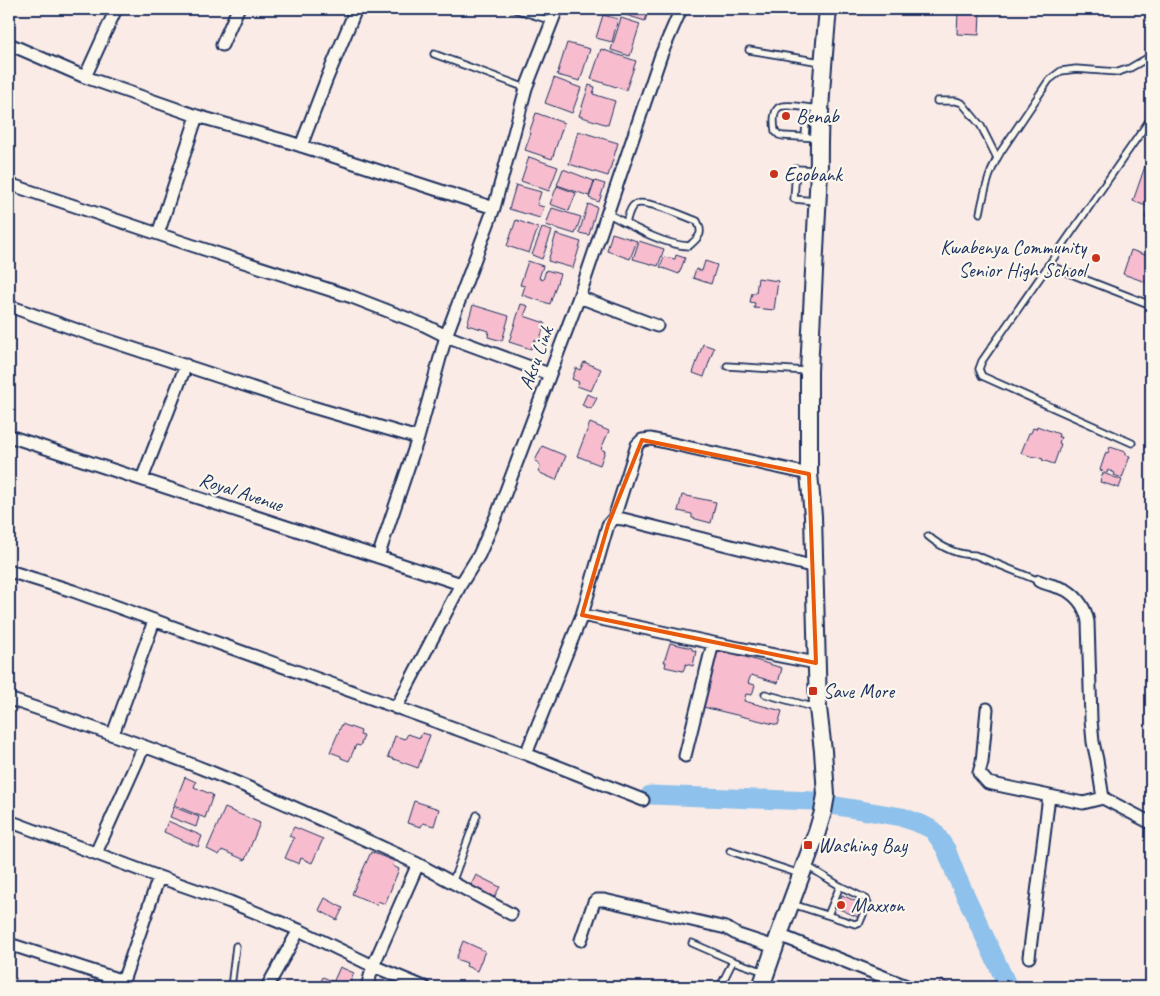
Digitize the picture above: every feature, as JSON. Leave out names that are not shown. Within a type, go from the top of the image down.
[{"type":"main road","points":[[764,980],[819,826],[826,795],[816,663],[815,567],[809,474],[809,371],[819,170],[812,137],[813,109],[822,63],[828,9]]},
{"type":"street","points":[[85,77],[116,9]]},
{"type":"street","points":[[222,45],[238,9]]},
{"type":"street","points":[[301,146],[326,78],[356,9]]},
{"type":"street","points":[[378,558],[418,438],[446,336],[494,208],[526,88],[557,9]]},
{"type":"street","name":"Aksu Link","points":[[396,708],[492,528],[579,298],[661,54],[682,9]]},
{"type":"street","points":[[9,44],[85,77],[197,116],[353,162],[494,208]]},
{"type":"street","points":[[158,234],[197,116]]},
{"type":"street","points":[[9,184],[352,297],[446,336],[549,374]]},
{"type":"street","points":[[579,298],[657,326]]},
{"type":"street","points":[[9,306],[302,404],[418,438]]},
{"type":"street","points":[[142,479],[186,366]]},
{"type":"street","name":"Royal Avenue","points":[[9,436],[461,584]]},
{"type":"street","points":[[526,754],[582,615],[608,524],[614,518],[637,446],[642,440],[650,439],[809,474]]},
{"type":"street","points":[[614,518],[815,567]]},
{"type":"street","points":[[9,571],[73,591],[526,754],[643,800]]},
{"type":"street","points":[[1039,581],[1048,586],[1067,591],[1082,605],[1087,614],[1093,742],[1104,798]]},
{"type":"street","points":[[582,615],[816,663]]},
{"type":"street","points":[[113,734],[154,620]]},
{"type":"street","points":[[685,756],[713,643]]},
{"type":"street","points":[[9,699],[113,734],[298,808],[418,864],[511,914]]},
{"type":"street","points":[[987,709],[980,774],[988,783],[1083,803],[1104,798],[1151,823]]},
{"type":"street","points":[[96,853],[144,746]]},
{"type":"street","points":[[1029,957],[1049,796]]},
{"type":"street","points":[[9,821],[230,902],[299,930],[373,966],[424,987]]},
{"type":"street","points":[[367,987],[373,966],[418,864]]},
{"type":"street","points":[[9,944],[121,984],[159,877]]},
{"type":"street","points":[[581,940],[594,902],[604,900],[726,928],[738,935],[777,941],[909,987]]},
{"type":"street","points":[[267,987],[299,930]]},
{"type":"lane","points":[[514,9],[552,22]]},
{"type":"lane","points":[[928,9],[938,9]]},
{"type":"lane","points":[[749,50],[822,63]]},
{"type":"lane","points":[[434,54],[526,88]]},
{"type":"lane","points":[[980,213],[992,167],[1049,80],[1061,71],[1076,69],[1118,72],[1130,68],[1151,56]]},
{"type":"lane","points":[[937,101],[956,101],[962,103],[981,126],[997,158]]},
{"type":"lane","points":[[812,137],[783,136],[776,133],[774,131],[774,116],[779,107],[789,106],[813,109]]},
{"type":"lane","points":[[1132,443],[982,376],[979,368],[982,360],[1151,118]]},
{"type":"lane","points":[[818,201],[794,199],[796,169],[819,170]]},
{"type":"lane","points":[[607,213],[626,223],[647,234],[682,246],[690,246],[698,238],[700,232],[697,221],[640,202],[634,204],[626,223]]},
{"type":"lane","points":[[1048,265],[1151,305]]},
{"type":"lane","points":[[727,366],[809,371]]},
{"type":"lane","points":[[928,536],[935,542],[953,551],[963,555],[975,555],[1039,581]]},
{"type":"lane","points":[[765,694],[818,708]]},
{"type":"lane","points":[[452,883],[477,815]]},
{"type":"lane","points":[[730,852],[803,870],[868,901],[860,922],[855,924],[791,904]]},
{"type":"lane","points":[[828,915],[840,886]]},
{"type":"lane","points":[[692,943],[733,961],[764,980]]},
{"type":"lane","points":[[232,987],[236,946]]},
{"type":"lane","points":[[720,987],[733,961]]},
{"type":"highlighted area","points":[[642,440],[809,474],[816,663],[582,615],[608,525]]},
{"type":"building","points":[[607,9],[649,9],[645,21]]},
{"type":"building","points":[[958,11],[980,11],[979,35],[957,34]]},
{"type":"building","points":[[603,15],[618,19],[612,42],[596,38]]},
{"type":"building","points":[[621,18],[640,24],[630,56],[611,50]]},
{"type":"building","points":[[567,43],[590,49],[580,81],[557,75]]},
{"type":"building","points":[[601,49],[636,61],[626,90],[591,79]]},
{"type":"building","points":[[554,78],[581,88],[572,113],[545,103]]},
{"type":"building","points":[[589,85],[595,87],[593,94],[615,101],[608,125],[579,116]]},
{"type":"building","points":[[536,113],[564,123],[552,159],[525,150]]},
{"type":"building","points":[[578,131],[618,143],[608,176],[569,164]]},
{"type":"building","points":[[1151,149],[1151,193],[1146,206],[1133,201]]},
{"type":"building","points":[[529,157],[558,167],[549,191],[521,181]]},
{"type":"building","points":[[563,169],[594,181],[589,196],[557,185]]},
{"type":"building","points":[[595,181],[605,184],[599,202],[589,198]]},
{"type":"building","points":[[516,185],[541,192],[537,205],[544,207],[540,218],[509,209]]},
{"type":"building","points":[[557,186],[576,193],[569,211],[550,204]]},
{"type":"building","points":[[588,204],[597,207],[589,235],[579,233]]},
{"type":"building","points":[[552,208],[581,217],[575,234],[546,225]]},
{"type":"building","points":[[1148,210],[1151,211],[1151,220],[1145,218]]},
{"type":"building","points":[[516,220],[538,228],[529,253],[507,246]]},
{"type":"building","points":[[542,228],[552,231],[542,259],[532,255]]},
{"type":"building","points":[[612,233],[637,241],[630,259],[607,251]]},
{"type":"building","points":[[556,234],[581,242],[573,268],[548,261]]},
{"type":"building","points":[[639,241],[664,249],[658,266],[633,259]]},
{"type":"building","points":[[1131,250],[1151,257],[1151,284],[1123,274]]},
{"type":"building","points":[[676,255],[685,258],[679,274],[660,267],[664,257],[675,259]]},
{"type":"building","points":[[528,261],[543,266],[539,278],[543,280],[546,270],[560,274],[550,304],[522,295],[525,286],[520,285]]},
{"type":"building","points":[[705,261],[717,265],[711,284],[693,278],[696,269],[702,271]]},
{"type":"building","points":[[758,278],[778,281],[774,310],[754,308],[755,303],[750,302],[752,293],[756,293]]},
{"type":"building","points":[[521,304],[528,306],[524,316],[545,323],[539,342],[534,340],[531,349],[509,342]]},
{"type":"building","points":[[473,305],[509,316],[502,341],[488,337],[489,331],[467,325]]},
{"type":"building","points":[[703,344],[714,348],[704,377],[693,373]]},
{"type":"building","points":[[584,362],[601,369],[591,391],[577,386],[579,382],[572,379],[576,368],[580,370]]},
{"type":"building","points":[[587,394],[597,398],[591,409],[582,405]]},
{"type":"building","points":[[590,423],[609,431],[601,449],[605,451],[600,465],[577,456]]},
{"type":"building","points":[[1037,426],[1059,434],[1058,437],[1061,437],[1059,443],[1061,444],[1054,464],[1021,453],[1029,433],[1031,433],[1033,428],[1036,429]]},
{"type":"building","points":[[542,446],[566,456],[556,480],[538,472],[540,468],[539,463],[535,461]]},
{"type":"building","points":[[1110,447],[1126,452],[1126,455],[1130,456],[1122,478],[1108,470],[1107,473],[1100,470],[1106,452],[1108,453]]},
{"type":"building","points":[[1103,473],[1122,480],[1119,488],[1100,482]]},
{"type":"building","points":[[682,495],[716,502],[711,523],[692,518],[692,514],[678,511]]},
{"type":"building","points":[[670,643],[692,648],[692,650],[696,651],[693,666],[686,664],[683,671],[665,667],[666,662],[664,662]]},
{"type":"building","points":[[715,648],[782,668],[778,683],[751,675],[748,683],[755,685],[752,695],[746,694],[744,701],[782,711],[778,725],[699,706]]},
{"type":"building","points":[[342,724],[361,731],[360,735],[364,736],[360,746],[356,745],[349,761],[330,752]]},
{"type":"building","points":[[422,733],[430,735],[418,768],[388,757],[395,736],[405,739],[408,734],[420,738]]},
{"type":"building","points":[[185,777],[196,782],[194,787],[213,795],[205,818],[174,805]]},
{"type":"building","points":[[414,801],[439,809],[434,826],[423,823],[421,827],[407,823]]},
{"type":"building","points":[[174,807],[199,817],[196,827],[170,817]]},
{"type":"building","points":[[225,808],[260,823],[245,860],[222,850],[219,855],[207,849]]},
{"type":"building","points":[[168,821],[202,836],[198,847],[164,832]]},
{"type":"building","points":[[294,827],[323,839],[312,863],[301,858],[299,864],[285,858],[294,838],[289,836]]},
{"type":"building","points":[[371,852],[394,861],[393,866],[399,869],[385,904],[378,901],[377,905],[352,894]]},
{"type":"building","points":[[476,875],[500,887],[493,899],[470,887]]},
{"type":"building","points":[[842,895],[866,906],[860,918],[837,908]]},
{"type":"building","points":[[325,898],[343,908],[337,920],[319,910]]},
{"type":"building","points":[[463,941],[485,951],[477,971],[466,966],[467,963],[456,959]]},
{"type":"building","points":[[340,967],[354,973],[348,987],[331,987]]},
{"type":"building","points":[[323,977],[334,982],[331,987],[318,987]]},
{"type":"building","points":[[941,980],[959,987],[938,987]]},
{"type":"waterway","points":[[650,795],[814,801]]},
{"type":"waterway","points":[[831,805],[902,817],[933,830],[946,849],[956,875],[1008,987]]},
{"type":"place","name":"Benab","points":[[786,116]]},
{"type":"place","name":"Ecobank","points":[[774,174]]},
{"type":"place","name":"Kwabenya Community Senior High School","points":[[1096,258]]},
{"type":"place","name":"Save More","points":[[813,691]]},
{"type":"place","name":"Washing Bay","points":[[808,845]]},
{"type":"place","name":"Maxxon","points":[[841,905]]}]
